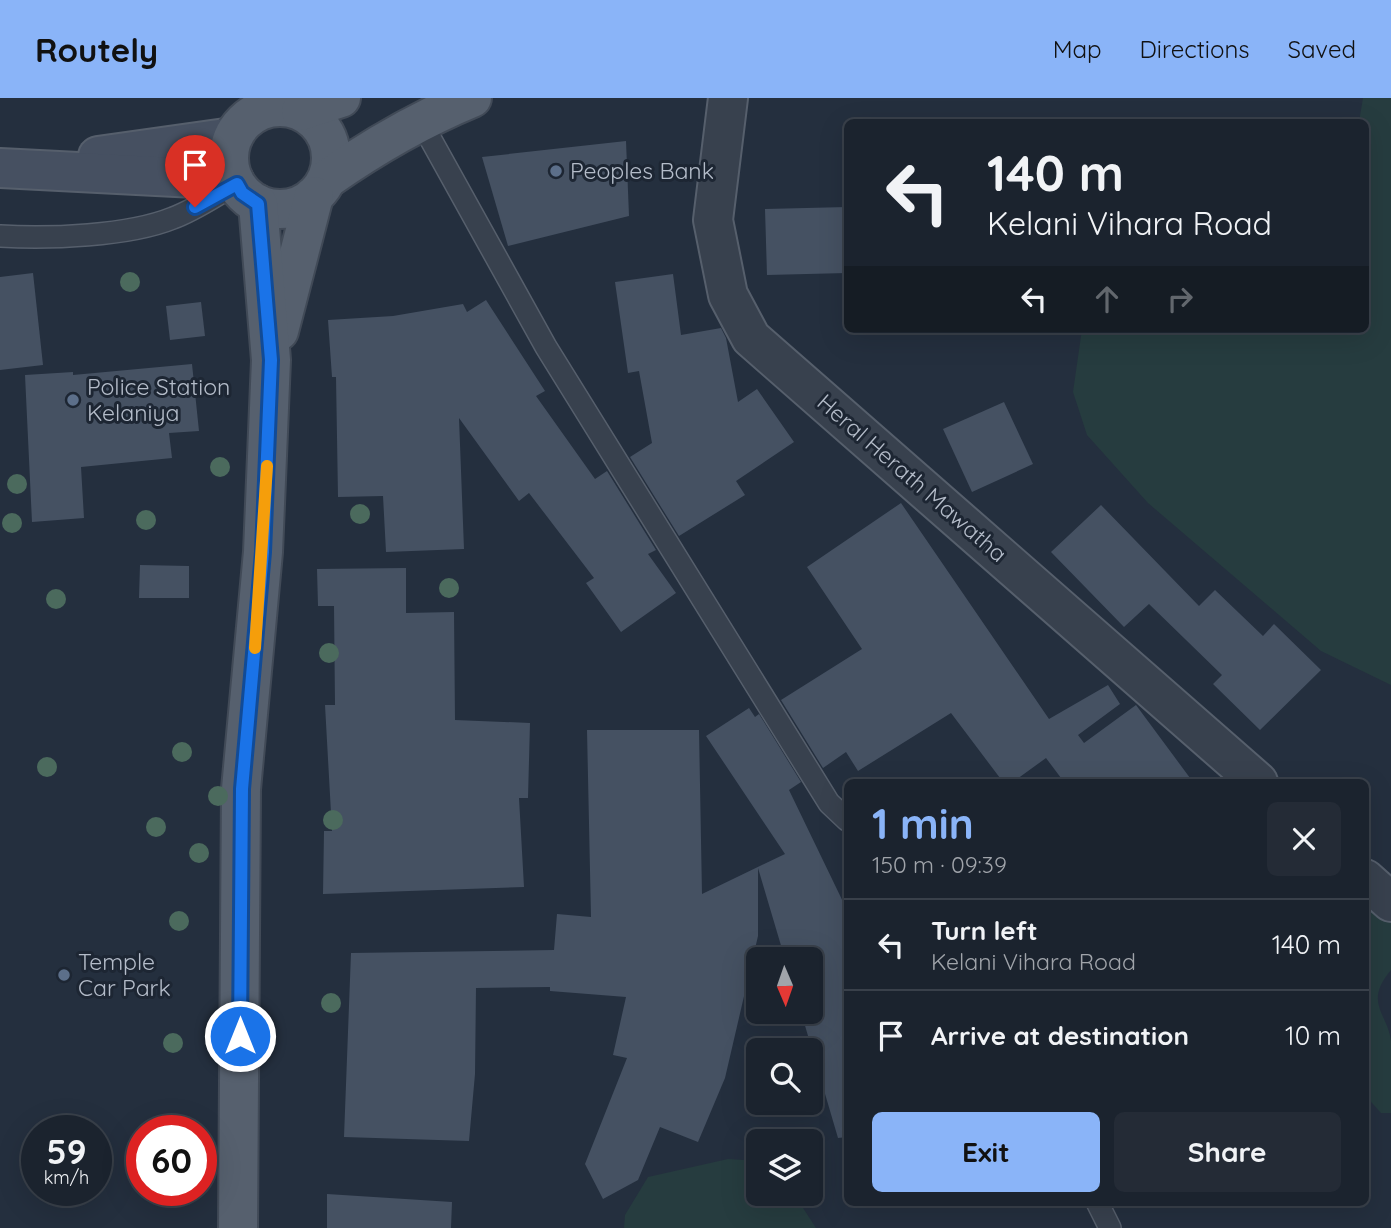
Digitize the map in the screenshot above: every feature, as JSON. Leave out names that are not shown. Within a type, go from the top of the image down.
[{"type":"main road","points":[[238,1228],[242,789],[263,552],[271,360],[243,189],[228,157],[233,137],[246,120],[266,109],[341,98]]},
{"type":"main road","points":[[243,189],[278,209],[297,206],[382,140],[472,98]]},
{"type":"main road","points":[[271,360],[331,159],[327,139],[316,121],[287,106]]},
{"type":"street","name":"Heral Herath Mawatha","points":[[728,98],[713,220],[728,295],[751,338],[1255,779]]},
{"type":"street","points":[[3,168],[233,137]]},
{"type":"street","points":[[3,168],[243,189]]},
{"type":"street","points":[[1369,883],[1391,902]]},
{"type":"lane","points":[[420,120],[546,347],[829,803],[844,817]]},
{"type":"lane","points":[[0,236],[60,236],[136,229],[173,218],[243,189]]},
{"type":"lane","points":[[1099,1206],[1110,1228]]},
{"type":"green space","points":[[1363,98],[1391,98],[1391,685],[1321,651],[1148,503],[1087,435],[1073,392],[1081,333],[1369,333],[1369,119],[1360,119]]},
{"type":"green space","points":[[1369,883],[1391,902],[1391,970],[1383,981],[1378,1000],[1391,1041],[1391,1113],[1381,1113],[1369,1100]]},
{"type":"green space","points":[[728,1159],[746,1160],[746,1206],[802,1206],[816,1228],[624,1228],[625,1215],[648,1177]]},
{"type":"building","points":[[626,141],[629,216],[508,246],[482,157]]},
{"type":"building","points":[[844,207],[844,273],[767,275],[765,209]]},
{"type":"building","points":[[33,273],[43,365],[0,370],[0,277]]},
{"type":"building","points":[[673,274],[681,335],[721,328],[726,338],[738,402],[757,389],[794,442],[736,481],[745,495],[679,536],[630,457],[652,443],[639,371],[628,373],[615,282]]},
{"type":"building","points":[[486,300],[545,391],[536,396],[595,479],[607,471],[656,550],[648,554],[676,593],[621,632],[586,583],[594,578],[529,493],[519,501],[459,418],[464,549],[386,552],[383,496],[338,497],[336,377],[332,377],[328,320],[393,316],[463,304],[467,312]]},
{"type":"building","points":[[201,302],[205,336],[170,340],[166,306]]},
{"type":"building","points":[[192,364],[199,431],[169,433],[172,458],[81,467],[84,518],[32,522],[25,375],[73,372],[73,375]]},
{"type":"building","points":[[1004,402],[1033,464],[972,492],[943,429]]},
{"type":"building","points":[[901,503],[1049,719],[1108,685],[1120,704],[1078,735],[1084,743],[1136,705],[1191,779],[1062,779],[1046,758],[1017,779],[1001,779],[951,713],[858,771],[846,752],[823,768],[781,700],[862,649],[807,567]]},
{"type":"building","points":[[1101,505],[1199,606],[1215,590],[1263,636],[1274,624],[1321,670],[1260,730],[1213,684],[1222,675],[1149,604],[1124,627],[1051,552]]},
{"type":"building","points":[[140,565],[189,566],[189,598],[139,598]]},
{"type":"building","points":[[406,568],[406,613],[454,612],[455,720],[530,723],[528,798],[519,798],[524,887],[323,894],[324,831],[332,831],[325,705],[335,705],[334,606],[318,606],[317,569]]},
{"type":"building","points":[[749,708],[755,717],[759,714],[801,782],[789,790],[844,904],[844,1137],[838,1138],[823,1087],[823,1038],[809,1038],[805,1024],[823,1024],[823,947],[781,947],[758,868],[758,936],[755,947],[746,947],[746,988],[725,1078],[698,1142],[660,1127],[638,1180],[603,1199],[585,1164],[627,1058],[613,1055],[626,997],[550,991],[550,987],[476,988],[475,1074],[469,1141],[344,1137],[351,953],[554,950],[557,914],[591,917],[587,730],[699,730],[702,894],[785,854],[706,736]]},
{"type":"building","points":[[327,1194],[452,1202],[451,1228],[327,1228]]},
{"type":"slow traffic","points":[[255,648],[267,466]]},
{"type":"place","name":"Peoples Bank","points":[[556,171]]},
{"type":"place","name":"Police Station Kelaniya","points":[[73,400]]},
{"type":"place","name":"Temple Car Park","points":[[64,975]]},
{"type":"route","points":[[195,207],[237,184],[242,193],[258,204],[271,360],[263,552],[242,789],[240,1036]]}]
